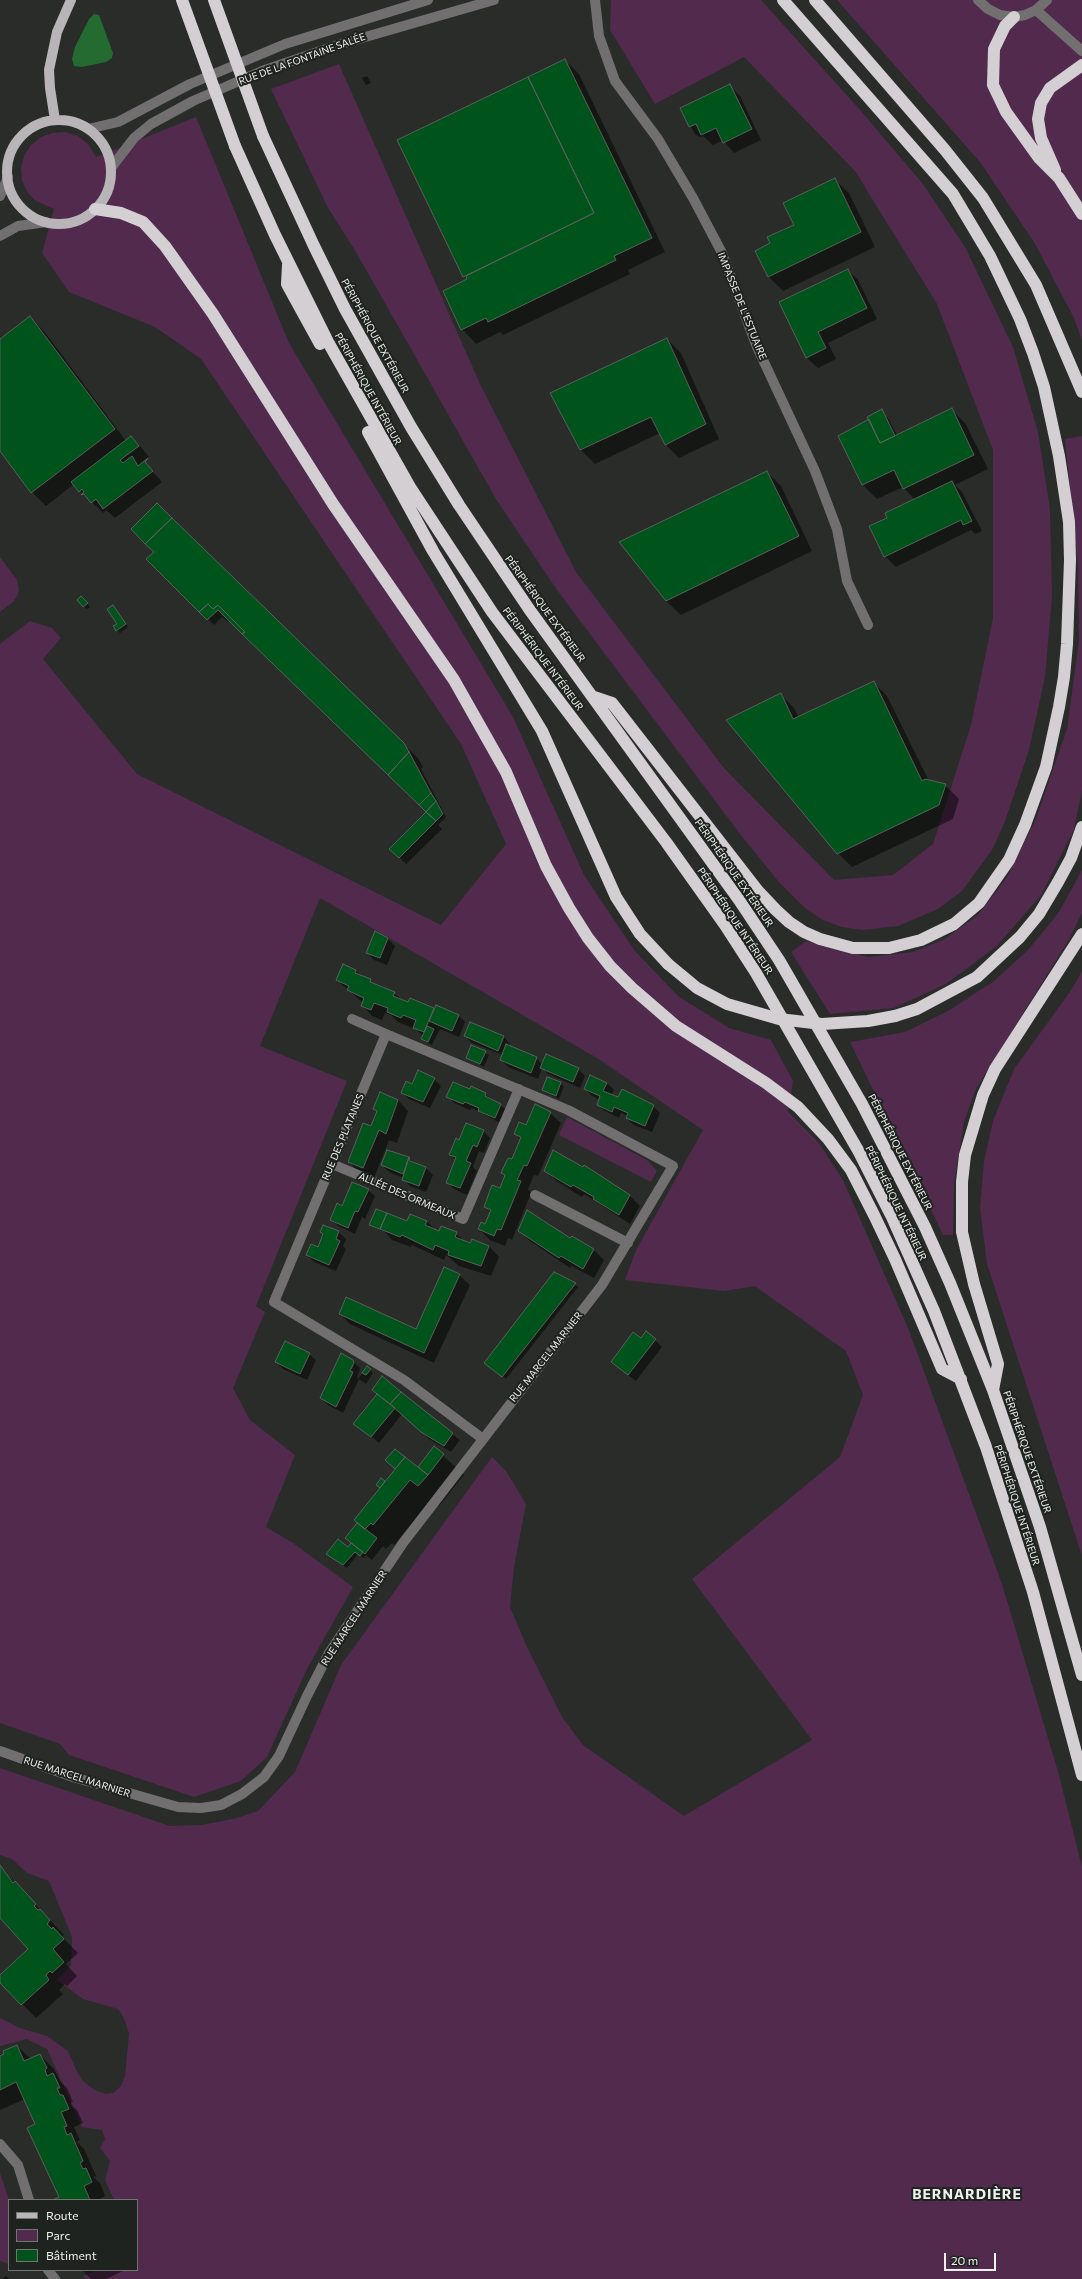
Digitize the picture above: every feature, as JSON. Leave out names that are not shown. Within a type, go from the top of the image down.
[{"type":"highway","name":"PÉRIPHÉRIQUE INTÉRIEUR","points":[[182,0],[235,146],[288,263],[348,380],[440,534],[524,656],[666,842],[760,979],[812,1067],[869,1172],[927,1296],[961,1379],[988,1454],[1033,1592],[1082,1775]]},
{"type":"highway","name":"PÉRIPHÉRIQUE EXTÉRIEUR","points":[[214,0],[263,136],[330,279],[412,427],[482,541],[739,900],[831,1047],[884,1145],[953,1290],[993,1390],[1040,1527],[1082,1675]]},
{"type":"highway","points":[[594,697],[612,703],[758,891],[776,910],[789,922],[804,932],[820,939],[854,948],[890,948],[921,940],[954,924],[979,903],[1009,860],[1025,825],[1046,767],[1059,708],[1065,664],[1070,560],[1069,522],[1059,456],[1044,387],[1033,353],[1017,313],[990,256],[953,194],[783,0]]},
{"type":"highway","points":[[815,0],[945,150],[983,198],[1036,285],[1082,392]]},
{"type":"highway","points":[[1014,17],[1005,26],[994,49],[993,85],[1006,112],[1039,158],[1059,178]]},
{"type":"highway","points":[[1082,65],[1050,88],[1041,103],[1038,119],[1041,138],[1059,178],[1082,214]]},
{"type":"highway","points":[[95,209],[121,213],[143,222],[165,246],[213,314],[333,504],[454,680],[506,772],[546,866],[569,908],[588,938],[610,966],[632,988],[676,1026],[766,1083],[798,1107],[828,1139],[851,1170],[874,1215],[895,1259],[942,1369],[961,1379]]},
{"type":"highway","points":[[288,263],[287,284],[433,551],[542,731],[616,897],[640,934],[668,964],[698,988],[727,1004],[779,1019],[822,1024],[868,1021],[895,1016],[917,1009],[977,977],[1020,938],[1039,914],[1058,882],[1071,858],[1082,826]]},
{"type":"highway","points":[[993,1390],[998,1364],[974,1284],[962,1232],[962,1182],[964,1155],[983,1095],[995,1069],[1082,934]]},
{"type":"main road","points":[[55,120],[49,70],[57,32],[71,0]]},
{"type":"main road","points":[[55,120],[69,121],[88,128],[106,149],[111,168],[109,187],[103,199],[95,209],[76,220],[61,223],[46,222],[28,212],[18,203],[11,190],[8,177],[10,157],[20,139],[35,126],[55,120]]},
{"type":"street","name":"RUE DE LA FONTAINE SALÉE","points":[[88,128],[118,122],[190,84],[285,44],[428,0]]},
{"type":"street","name":"RUE DE LA FONTAINE SALÉE","points":[[111,168],[140,133],[151,124],[193,101],[262,71],[341,44],[494,0]]},
{"type":"street","name":"IMPASSE DE L'ESTUAIRE","points":[[595,0],[599,36],[615,81],[658,139],[696,202],[721,251],[757,347],[815,471],[837,529],[847,581],[868,625]]},
{"type":"street","points":[[978,0],[988,9],[1000,15],[1014,17],[1025,15],[1036,10],[1047,0]]},
{"type":"street","points":[[1036,10],[1082,51]]},
{"type":"street","points":[[0,196],[8,177]]},
{"type":"street","points":[[0,236],[18,226],[46,222]]},
{"type":"street","points":[[352,1019],[519,1089]]},
{"type":"street","name":"RUE DES PLATANES","points":[[386,1034],[274,1302],[404,1380],[483,1439]]},
{"type":"street","name":"ALLÉE DES ORMEAUX","points":[[332,1164],[463,1219],[519,1089]]},
{"type":"street","name":"RUE MARCEL MARNIER","points":[[0,1751],[73,1777],[178,1807],[201,1808],[221,1805],[242,1794],[264,1777],[279,1756],[306,1696],[330,1653],[403,1543],[602,1285],[673,1166],[568,1110],[519,1089]]},
{"type":"street","points":[[535,1195],[628,1243]]},
{"type":"street","points":[[0,2144],[18,2165],[29,2199]]},
{"type":"street","points":[[49,2271],[55,2279]]},
{"type":"green space","points":[[611,0],[761,0],[861,111],[923,184],[965,247],[1013,347],[1038,432],[1050,509],[1052,596],[1045,677],[1029,750],[1004,824],[992,850],[962,891],[938,909],[898,926],[863,930],[842,927],[823,920],[806,909],[778,881],[740,834],[557,590],[496,499],[356,252],[328,208],[271,89],[339,64],[480,384],[576,572],[724,768],[834,880],[893,875],[933,844],[971,725],[993,618],[993,450],[937,304],[855,171],[744,57],[655,104],[610,30]]},
{"type":"green space","points":[[837,0],[1082,0],[1082,341],[1074,318],[1034,242],[980,162]]},
{"type":"green space","points":[[196,117],[289,343],[513,717],[584,875],[635,951],[678,996],[729,1028],[771,1040],[793,1081],[788,1112],[819,1143],[843,1180],[908,1328],[1002,1584],[1059,1775],[1082,1867],[1082,2279],[86,2279],[83,2276],[96,2271],[138,2271],[138,2199],[114,2199],[105,2180],[110,2161],[100,2148],[105,2139],[102,2130],[82,2127],[47,2049],[27,2039],[0,2046],[0,2018],[20,2028],[47,2036],[68,2051],[78,2074],[84,2082],[95,2090],[106,2094],[113,2093],[121,2086],[125,2076],[129,2033],[123,2016],[118,2009],[83,1999],[57,1980],[71,1965],[72,1937],[49,1881],[27,1873],[12,1859],[0,1855],[0,1768],[170,1826],[202,1825],[237,1818],[258,1811],[295,1772],[341,1665],[492,1457],[506,1471],[526,1504],[514,1567],[510,1607],[527,1647],[562,1717],[583,1745],[684,1816],[812,1740],[692,1579],[840,1457],[863,1395],[846,1351],[755,1286],[724,1291],[625,1280],[636,1250],[703,1130],[597,1058],[320,898],[260,1046],[347,1081],[256,1306],[265,1312],[233,1388],[250,1420],[295,1455],[266,1527],[293,1543],[353,1587],[307,1669],[267,1757],[241,1781],[194,1797],[69,1755],[60,1744],[0,1723],[0,644],[30,621],[52,628],[61,638],[43,659],[137,774],[441,925],[506,844],[461,744],[201,359],[155,327],[69,292],[42,253],[54,209],[36,201],[27,192],[22,180],[21,168],[24,156],[31,145],[41,137],[52,133],[65,132],[78,136],[88,144],[96,157]]},
{"type":"green space","points":[[1082,436],[1082,790],[1074,829],[1042,894],[997,946],[946,984],[894,1008],[830,1014],[791,952],[806,941],[868,957],[913,952],[945,939],[979,914],[1007,877],[1036,819],[1067,729],[1079,640],[1078,566],[1065,439]]},
{"type":"green space","points":[[0,557],[17,580],[19,589],[18,595],[13,602],[0,612]]},
{"type":"green space","points":[[1082,870],[1082,913],[1068,941],[976,1089],[964,1122],[954,1184],[953,1235],[943,1235],[850,1042],[905,1032],[948,1011],[994,981],[1029,949],[1059,912]]},
{"type":"green space","points":[[1082,971],[1082,1556],[987,1264],[980,1207],[984,1161],[993,1121],[1014,1069],[1072,989]]},
{"type":"green space","points":[[567,1117],[647,1160],[657,1171],[651,1182],[559,1135]]},
{"type":"green space","points":[[0,2173],[9,2199],[8,2264],[0,2261]]},
{"type":"shaded area","points":[[94,14],[99,15],[113,53],[112,58],[106,62],[82,67],[74,66],[72,59],[75,47],[89,19]]},
{"type":"building","points":[[565,59],[652,238],[614,256],[616,260],[488,322],[486,318],[461,330],[443,291],[467,279],[466,276],[594,213],[528,77]]},
{"type":"building","points":[[528,77],[594,213],[463,277],[397,140]]},
{"type":"building","points":[[730,84],[752,129],[723,143],[716,128],[701,135],[696,124],[689,127],[680,108]]},
{"type":"building","points":[[835,178],[861,232],[768,277],[755,251],[770,243],[767,237],[794,225],[783,203]]},
{"type":"building","points":[[848,269],[867,308],[818,332],[826,348],[806,358],[779,302]]},
{"type":"building","points":[[30,316],[115,429],[31,493],[0,451],[0,339]]},
{"type":"building","points":[[667,338],[706,424],[665,445],[651,417],[580,450],[550,393]]},
{"type":"building","points":[[952,408],[974,455],[903,489],[894,470],[862,485],[838,436],[869,419],[880,443]]},
{"type":"building","points":[[882,409],[895,436],[880,443],[867,417]]},
{"type":"building","points":[[131,436],[139,446],[120,460],[123,463],[132,456],[138,466],[148,458],[145,462],[153,471],[103,509],[96,499],[91,503],[84,494],[81,495],[84,492],[82,489],[79,492],[71,482]]},
{"type":"building","points":[[767,471],[799,536],[666,601],[619,542]]},
{"type":"building","points":[[952,481],[972,521],[963,525],[961,520],[884,557],[869,526],[887,518],[885,513]]},
{"type":"building","points":[[157,503],[172,518],[145,544],[131,529]]},
{"type":"building","points":[[172,518],[404,743],[409,752],[388,775],[242,634],[245,632],[218,605],[213,609],[208,604],[199,612],[146,559],[154,552],[145,544]]},
{"type":"building","points":[[81,596],[88,603],[83,607],[77,600]]},
{"type":"building","points":[[208,604],[213,609],[218,605],[245,632],[242,634],[218,610],[207,620],[199,612]]},
{"type":"building","points":[[113,605],[126,624],[116,631],[113,626],[117,624],[107,609]]},
{"type":"building","points":[[874,681],[922,781],[925,779],[946,784],[939,805],[837,854],[726,720],[781,693],[793,719]]},
{"type":"building","points":[[409,752],[431,793],[419,805],[388,775]]},
{"type":"building","points":[[431,793],[436,801],[426,812],[419,805]]},
{"type":"building","points":[[436,801],[443,814],[436,821],[426,812]]},
{"type":"building","points":[[426,812],[436,821],[399,858],[389,849]]},
{"type":"building","points":[[375,931],[388,938],[380,958],[366,953]]},
{"type":"building","points":[[343,964],[356,970],[355,973],[371,979],[370,982],[395,992],[393,996],[408,1002],[410,998],[434,1008],[424,1032],[413,1028],[416,1020],[403,1015],[401,1018],[387,1012],[388,1008],[374,1003],[371,1010],[361,1006],[364,998],[347,990],[349,986],[336,980]]},
{"type":"building","points":[[436,1005],[459,1015],[452,1031],[429,1021]]},
{"type":"building","points":[[470,1022],[504,1036],[498,1051],[464,1036]]},
{"type":"building","points":[[427,1026],[434,1029],[428,1042],[421,1039]]},
{"type":"building","points":[[506,1044],[537,1057],[531,1073],[500,1060]]},
{"type":"building","points":[[471,1045],[486,1051],[480,1064],[466,1058]]},
{"type":"building","points":[[546,1054],[579,1068],[573,1082],[540,1068]]},
{"type":"building","points":[[418,1070],[435,1078],[423,1102],[401,1093],[406,1081],[412,1084]]},
{"type":"building","points":[[590,1075],[607,1083],[603,1091],[618,1097],[622,1089],[654,1105],[645,1126],[626,1118],[628,1113],[614,1107],[612,1112],[597,1105],[600,1096],[584,1089]]},
{"type":"building","points":[[547,1077],[561,1082],[556,1096],[542,1090]]},
{"type":"building","points":[[453,1082],[470,1089],[471,1086],[486,1093],[485,1096],[501,1104],[495,1118],[478,1111],[479,1108],[465,1102],[463,1104],[446,1097]]},
{"type":"building","points":[[380,1092],[398,1100],[386,1134],[379,1130],[363,1168],[348,1162],[363,1123],[371,1126],[377,1111],[373,1109]]},
{"type":"building","points":[[535,1104],[551,1112],[527,1166],[524,1165],[517,1180],[521,1181],[501,1230],[497,1229],[494,1236],[478,1229],[481,1222],[485,1224],[491,1210],[484,1207],[492,1185],[500,1188],[505,1175],[501,1173],[508,1158],[512,1159],[521,1137],[514,1134],[519,1122],[526,1125]]},
{"type":"building","points":[[466,1123],[484,1130],[477,1147],[473,1145],[466,1161],[471,1163],[460,1188],[446,1183],[456,1157],[449,1155],[456,1138],[459,1140]]},
{"type":"building","points":[[387,1150],[409,1157],[403,1174],[381,1165]]},
{"type":"building","points":[[553,1150],[583,1167],[584,1165],[630,1195],[619,1215],[593,1199],[594,1197],[573,1185],[571,1187],[544,1171]]},
{"type":"building","points":[[409,1157],[410,1161],[426,1167],[419,1186],[402,1180]]},
{"type":"building","points":[[352,1182],[369,1189],[358,1212],[355,1211],[348,1228],[330,1220],[337,1203],[342,1206]]},
{"type":"building","points":[[376,1209],[387,1213],[380,1229],[369,1225]]},
{"type":"building","points":[[527,1210],[570,1238],[572,1236],[594,1249],[583,1269],[561,1256],[559,1258],[518,1231]]},
{"type":"building","points":[[387,1213],[407,1221],[410,1214],[427,1221],[425,1225],[439,1231],[441,1226],[457,1232],[455,1237],[470,1243],[472,1239],[489,1246],[481,1266],[448,1255],[449,1251],[435,1245],[433,1250],[402,1235],[400,1237],[380,1229]]},
{"type":"building","points":[[323,1225],[339,1231],[336,1239],[340,1241],[329,1265],[306,1255],[311,1244],[318,1247],[323,1234],[320,1232]]},
{"type":"building","points":[[444,1267],[460,1274],[424,1353],[339,1314],[346,1297],[416,1329]]},
{"type":"building","points":[[554,1272],[576,1283],[502,1377],[484,1363]]},
{"type":"building","points":[[646,1331],[656,1339],[628,1375],[611,1362],[633,1332],[641,1338]]},
{"type":"building","points":[[285,1341],[310,1353],[300,1374],[275,1362]]},
{"type":"building","points":[[341,1353],[353,1360],[354,1363],[350,1371],[353,1372],[336,1407],[320,1398]]},
{"type":"building","points":[[367,1366],[371,1369],[366,1375],[362,1373]]},
{"type":"building","points":[[382,1376],[401,1392],[390,1404],[372,1390]]},
{"type":"building","points":[[401,1392],[453,1433],[444,1446],[421,1432],[390,1404]]},
{"type":"building","points":[[377,1394],[395,1408],[371,1437],[353,1424]]},
{"type":"building","points":[[434,1446],[444,1454],[428,1475],[418,1467]]},
{"type":"building","points":[[395,1449],[405,1457],[395,1469],[385,1460]]},
{"type":"building","points":[[405,1457],[428,1475],[418,1486],[410,1480],[373,1525],[371,1523],[365,1529],[354,1520]]},
{"type":"building","points":[[381,1478],[385,1481],[380,1488],[376,1485]]},
{"type":"building","points":[[357,1523],[377,1538],[365,1554],[345,1538]]},
{"type":"building","points":[[338,1539],[348,1547],[351,1543],[363,1552],[360,1556],[355,1552],[343,1565],[326,1554]]},
{"type":"building","points":[[0,1865],[13,1883],[15,1881],[36,1904],[34,1906],[38,1910],[40,1909],[50,1920],[47,1924],[52,1929],[53,1927],[64,1939],[53,1949],[64,1962],[52,1973],[50,1971],[46,1975],[49,1980],[21,2005],[0,1983],[0,1975],[28,1949],[0,1918]]},
{"type":"building","points":[[17,2045],[24,2061],[40,2054],[47,2068],[45,2070],[47,2076],[53,2073],[60,2088],[57,2088],[60,2095],[63,2095],[69,2109],[61,2112],[67,2126],[64,2127],[67,2135],[71,2133],[83,2161],[80,2163],[83,2169],[86,2168],[92,2182],[84,2186],[90,2199],[55,2199],[59,2197],[27,2128],[35,2124],[16,2082],[0,2090],[0,2056],[4,2054],[3,2051]]},
{"type":"district","name":"BERNARDIÈRE","points":[[967,2194]]}]
